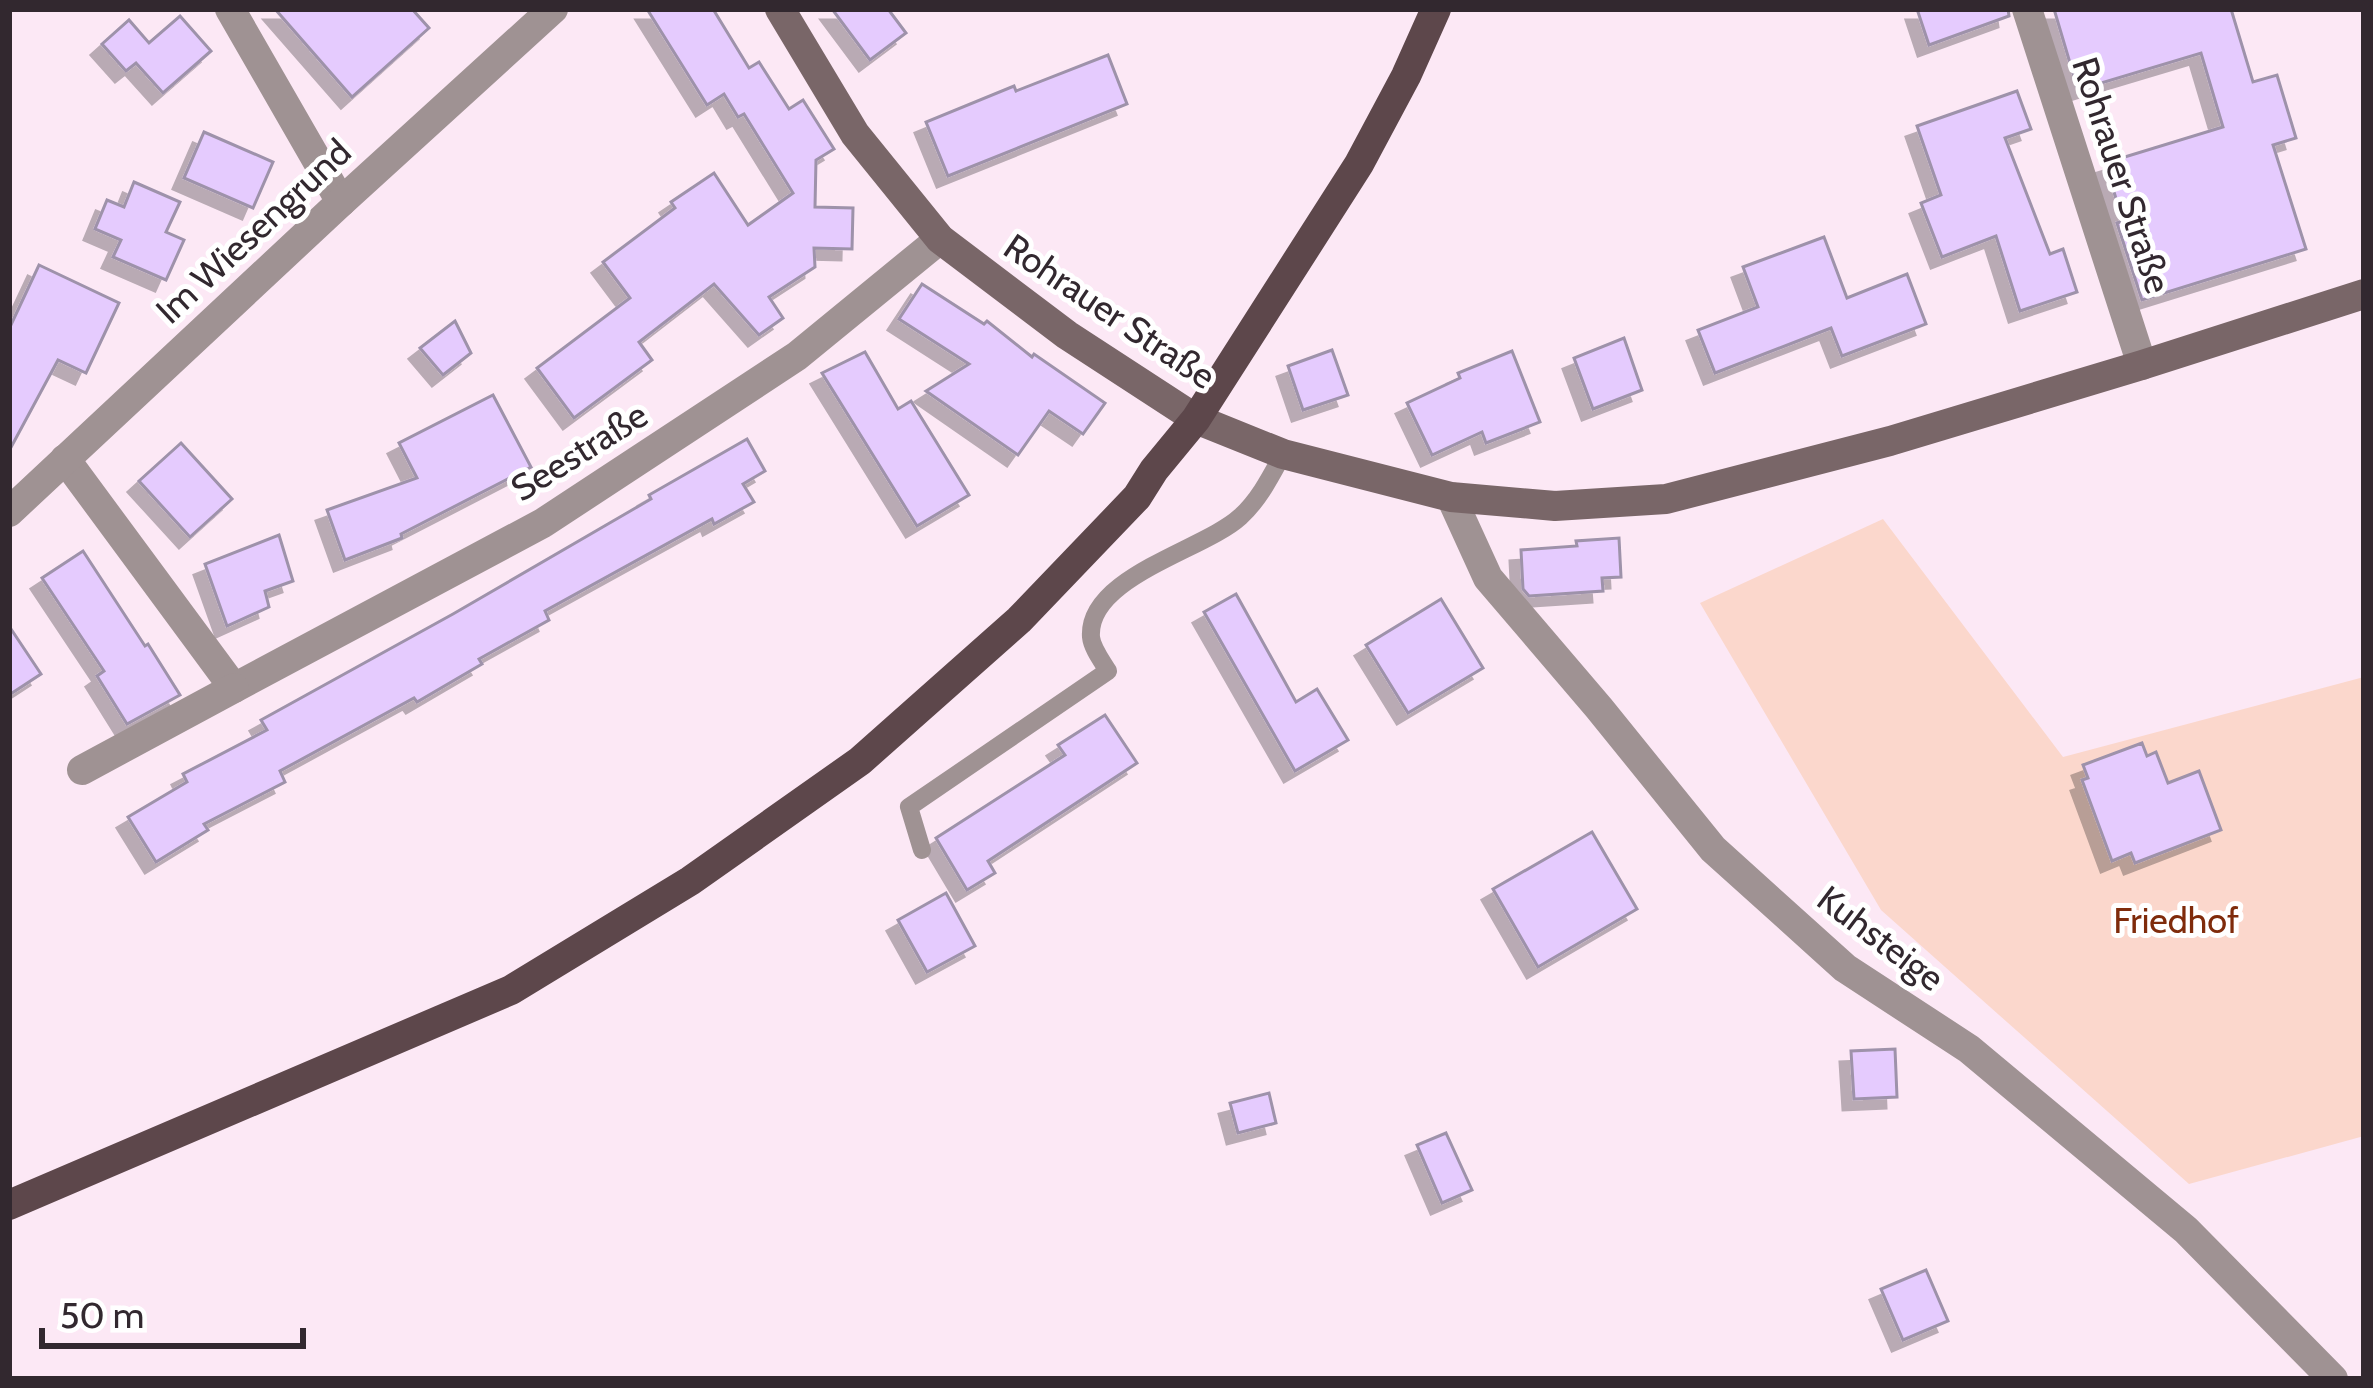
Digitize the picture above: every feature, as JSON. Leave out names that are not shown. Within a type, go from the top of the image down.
[{"type":"main road","points":[[9,1205],[511,990],[690,881],[860,760],[966,668],[1137,497],[1196,419],[1359,164],[1436,9]]},
{"type":"street","points":[[230,9],[341,202]]},
{"type":"street","name":"Im Wiesengrund","points":[[9,512],[553,9]]},
{"type":"street","name":"Rohrauer Straße","points":[[780,9],[855,134],[940,239],[1066,335],[1196,419],[1283,454],[1451,497],[1555,506],[1666,499],[1890,441],[2364,294]]},
{"type":"street","name":"Rohrauer Straße","points":[[2027,9],[2142,365]]},
{"type":"street","name":"Seestraße","points":[[82,770],[543,523],[797,356],[940,239]]},
{"type":"street","points":[[65,459],[233,688]]},
{"type":"street","name":"Kuhsteige","points":[[1451,497],[1488,578],[1713,849],[1845,968],[1969,1049],[2186,1229],[2333,1379]]},
{"type":"lane","points":[[922,850],[909,807],[1108,671],[1091,640],[1094,615],[1118,586],[1239,519],[1283,454]]},
{"type":"green space","name":"Friedhof","points":[[1883,519],[2063,757],[2364,677],[2364,1136],[2189,1184],[1881,910],[1700,603]]},
{"type":"building","points":[[275,9],[412,9],[429,28],[352,97]]},
{"type":"building","points":[[647,9],[713,9],[749,68],[759,62],[789,109],[803,100],[834,149],[816,160],[815,207],[853,208],[852,249],[814,248],[815,267],[769,297],[783,318],[759,335],[714,284],[639,342],[652,360],[574,418],[537,368],[630,298],[603,262],[675,208],[671,202],[714,173],[748,225],[793,193],[744,114],[738,117],[724,94],[707,105]]},
{"type":"building","points":[[832,9],[888,9],[906,33],[870,60]]},
{"type":"building","points":[[1917,9],[2008,9],[2009,16],[1929,45]]},
{"type":"building","points":[[2054,9],[2231,9],[2253,82],[2277,75],[2296,138],[2273,145],[2306,249],[2142,300],[2117,223],[2123,221],[2105,163],[2223,127],[2201,53],[2078,90]]},
{"type":"building","points":[[180,16],[211,51],[163,93],[136,63],[126,71],[102,44],[129,20],[149,43]]},
{"type":"building","points":[[1108,55],[1127,104],[948,176],[926,122]]},
{"type":"building","points":[[2017,91],[2031,129],[2005,138],[2050,254],[2063,249],[2077,292],[2020,311],[1996,236],[1942,257],[1921,203],[1941,195],[1917,126]]},
{"type":"building","points":[[204,132],[273,162],[253,208],[184,178]]},
{"type":"building","points":[[134,182],[180,202],[166,232],[184,240],[166,280],[113,257],[121,240],[95,229],[107,200],[124,207]]},
{"type":"building","points":[[1824,237],[1847,298],[1907,274],[1926,324],[1842,356],[1831,328],[1715,373],[1698,330],[1758,307],[1743,267]]},
{"type":"building","points":[[39,265],[119,303],[86,373],[58,360],[9,451],[9,329]]},
{"type":"building","points":[[922,284],[984,324],[987,321],[1032,357],[1034,354],[1105,403],[1083,434],[1049,411],[1018,455],[926,391],[969,364],[899,319]]},
{"type":"building","points":[[455,321],[471,353],[443,375],[420,348]]},
{"type":"building","points":[[1624,338],[1642,390],[1593,409],[1574,358]]},
{"type":"building","points":[[1332,350],[1348,395],[1303,410],[1288,366]]},
{"type":"building","points":[[1512,351],[1540,422],[1486,443],[1482,432],[1432,455],[1407,403],[1460,378],[1458,373]]},
{"type":"building","points":[[865,352],[898,409],[911,401],[969,495],[917,526],[822,373]]},
{"type":"building","points":[[493,395],[531,467],[401,534],[402,538],[345,560],[327,510],[417,478],[399,443]]},
{"type":"building","points":[[747,439],[765,471],[743,484],[754,502],[714,524],[712,519],[545,611],[549,620],[479,659],[482,664],[280,771],[285,782],[204,824],[208,830],[156,862],[128,817],[187,782],[183,774],[267,730],[261,720],[453,614]]},
{"type":"building","points":[[181,443],[232,499],[190,537],[139,481]]},
{"type":"building","points":[[279,535],[293,581],[265,591],[269,607],[227,626],[205,564]]},
{"type":"building","points":[[1619,538],[1621,577],[1602,578],[1603,591],[1529,596],[1523,589],[1521,550]]},
{"type":"building","points":[[83,551],[180,695],[127,724],[97,676],[104,671],[42,578]]},
{"type":"building","points":[[1236,594],[1296,702],[1317,689],[1348,740],[1295,771],[1204,612]]},
{"type":"building","points":[[1441,599],[1483,668],[1408,713],[1366,645]]},
{"type":"building","points":[[9,626],[41,674],[9,695]]},
{"type":"building","points":[[1105,715],[1137,763],[988,861],[995,873],[967,890],[936,838],[1065,755],[1058,745]]},
{"type":"building","points":[[2142,743],[2147,756],[2156,752],[2168,783],[2199,771],[2221,830],[2135,863],[2131,853],[2112,861],[2082,780],[2088,778],[2083,765]]},
{"type":"building","points":[[1592,832],[1637,909],[1538,967],[1493,889]]},
{"type":"building","points":[[946,893],[975,946],[927,972],[898,920]]},
{"type":"building","points":[[1895,1049],[1897,1097],[1854,1099],[1851,1051]]},
{"type":"building","points":[[1269,1093],[1276,1123],[1238,1133],[1230,1103]]},
{"type":"building","points":[[1446,1133],[1472,1190],[1442,1203],[1417,1145]]},
{"type":"building","points":[[1926,1270],[1948,1321],[1903,1340],[1881,1289]]}]
